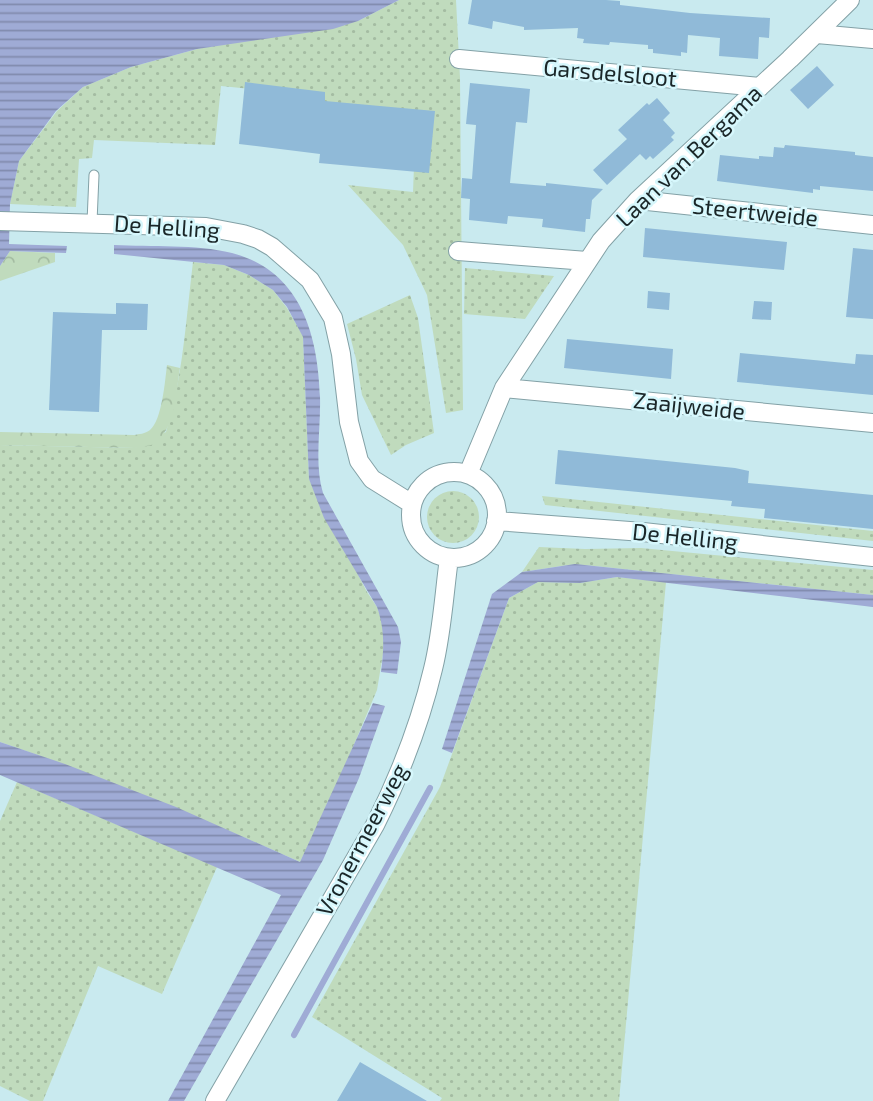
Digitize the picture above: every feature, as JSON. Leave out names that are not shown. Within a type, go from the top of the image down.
[{"type":"street","name":"Laan van Bergama","points":[[468,474],[504,387],[587,261],[638,200],[850,0]]},
{"type":"street","points":[[817,34],[873,39]]},
{"type":"street","name":"Garsdelsloot","points":[[459,59],[760,87]]},
{"type":"street","name":"Steertweide","points":[[638,200],[873,225]]},
{"type":"street","name":"De Helling","points":[[0,220],[206,227],[258,239],[286,257],[310,280],[333,318],[341,354],[349,422],[359,461],[372,479],[412,504]]},
{"type":"street","points":[[458,251],[587,261]]},
{"type":"street","name":"Zaaijweide","points":[[504,387],[873,423]]},
{"type":"street","points":[[445,473],[468,474],[485,485],[491,493],[497,511],[496,521],[492,534],[474,553],[449,558],[431,551],[418,539],[412,522],[412,504],[424,484],[433,477],[445,473]]},
{"type":"street","name":"De Helling","points":[[496,521],[643,532],[873,557]]},
{"type":"street","name":"Vronermeerweg","points":[[215,1101],[375,825],[401,771],[419,722],[434,667],[449,558]]},
{"type":"lane","points":[[92,222],[94,175]]},
{"type":"green space","points":[[399,0],[456,0],[460,78],[463,410],[446,413],[427,295],[403,245],[348,185],[413,192],[416,114],[314,105],[314,95],[221,86],[215,145],[94,140],[92,158],[79,159],[76,207],[10,204],[19,161],[57,111],[83,87],[131,67],[197,49],[358,21]]},
{"type":"green space","points":[[10,251],[55,253],[55,262],[0,281],[0,266]]},
{"type":"green space","points":[[193,262],[224,265],[249,275],[273,290],[303,336],[309,479],[383,623],[384,648],[377,690],[332,797],[300,862],[152,799],[0,742],[0,445],[135,448],[166,432],[180,369]]},
{"type":"green space","points":[[465,268],[554,276],[525,319],[464,314]]},
{"type":"green space","points":[[410,295],[418,318],[434,433],[391,455],[362,395],[347,324]]},
{"type":"green space","points":[[167,365],[180,368],[174,408],[168,427],[151,445],[135,448],[0,445],[0,432],[134,435],[146,432],[154,425],[160,409]]},
{"type":"green space","points":[[453,491],[463,493],[471,499],[477,507],[477,527],[471,535],[463,541],[453,543],[443,541],[435,535],[429,527],[427,517],[429,507],[435,499],[443,493]]},
{"type":"green space","points":[[542,496],[873,531],[873,541],[545,505]]},
{"type":"green space","points":[[539,547],[641,548],[873,570],[873,595],[575,564],[522,572]]},
{"type":"green space","points":[[617,577],[666,582],[619,1101],[440,1101],[442,1098],[312,1017],[440,787],[509,598],[538,582],[580,583]]},
{"type":"green space","points":[[17,782],[217,867],[162,994],[98,966],[43,1101],[30,1101],[0,1086],[0,821]]},
{"type":"water","points":[[0,0],[399,0],[358,21],[333,29],[197,49],[131,67],[83,87],[56,111],[19,161],[10,204],[9,244],[67,246],[66,253],[10,251],[0,266]]},
{"type":"water","points":[[114,245],[188,247],[232,253],[256,262],[275,274],[290,290],[301,308],[315,351],[320,397],[319,470],[323,493],[398,627],[401,642],[397,674],[381,672],[383,639],[377,607],[324,518],[309,479],[303,337],[287,307],[273,290],[249,275],[224,265],[114,254]]},
{"type":"water","points":[[575,564],[873,595],[873,607],[617,577],[580,583],[538,582],[509,598],[452,753],[442,749],[492,594],[522,572]]},
{"type":"water","points":[[373,703],[385,706],[359,778],[323,860],[184,1101],[168,1101],[281,895],[0,775],[0,742],[176,807],[300,862]]},
{"type":"building","points":[[472,0],[606,0],[620,1],[620,5],[690,13],[770,18],[769,38],[759,37],[758,59],[719,56],[720,38],[688,35],[687,53],[681,52],[681,56],[653,53],[653,49],[648,49],[648,45],[583,43],[584,39],[577,38],[578,28],[524,30],[524,27],[493,21],[492,29],[468,24]]},
{"type":"building","points":[[817,66],[834,85],[808,109],[790,90]]},
{"type":"building","points":[[245,82],[325,92],[325,101],[435,111],[429,173],[319,163],[320,154],[239,144]]},
{"type":"building","points":[[470,83],[530,89],[527,123],[516,122],[510,183],[546,186],[546,183],[603,189],[592,200],[590,219],[586,219],[585,232],[542,227],[543,219],[508,216],[507,224],[469,220],[470,199],[461,198],[462,178],[472,179],[476,125],[466,124]]},
{"type":"building","points":[[657,98],[670,113],[663,120],[675,133],[671,137],[674,140],[653,159],[650,156],[646,160],[640,154],[607,185],[593,170],[627,139],[618,130],[647,103],[649,105]]},
{"type":"building","points":[[785,145],[855,152],[855,155],[873,157],[873,191],[820,186],[820,190],[813,189],[813,193],[717,181],[720,155],[759,159],[759,156],[773,157],[774,147],[784,148]]},
{"type":"building","points":[[645,228],[787,242],[784,270],[643,257]]},
{"type":"building","points":[[853,248],[873,250],[873,319],[846,317]]},
{"type":"building","points":[[648,291],[670,293],[669,310],[647,308]]},
{"type":"building","points":[[754,301],[772,302],[771,320],[752,319]]},
{"type":"building","points":[[116,303],[148,304],[147,330],[102,330],[99,412],[49,410],[53,312],[116,314]]},
{"type":"building","points":[[567,339],[673,349],[671,379],[564,368]]},
{"type":"building","points":[[740,353],[855,364],[856,354],[873,355],[873,395],[737,382]]},
{"type":"building","points":[[558,450],[735,468],[749,471],[748,483],[873,495],[873,529],[764,518],[765,509],[731,506],[732,501],[555,484]]},
{"type":"building","points":[[360,1062],[427,1101],[337,1101]]},
{"type":"waterway","points":[[294,1035],[430,788]]}]
